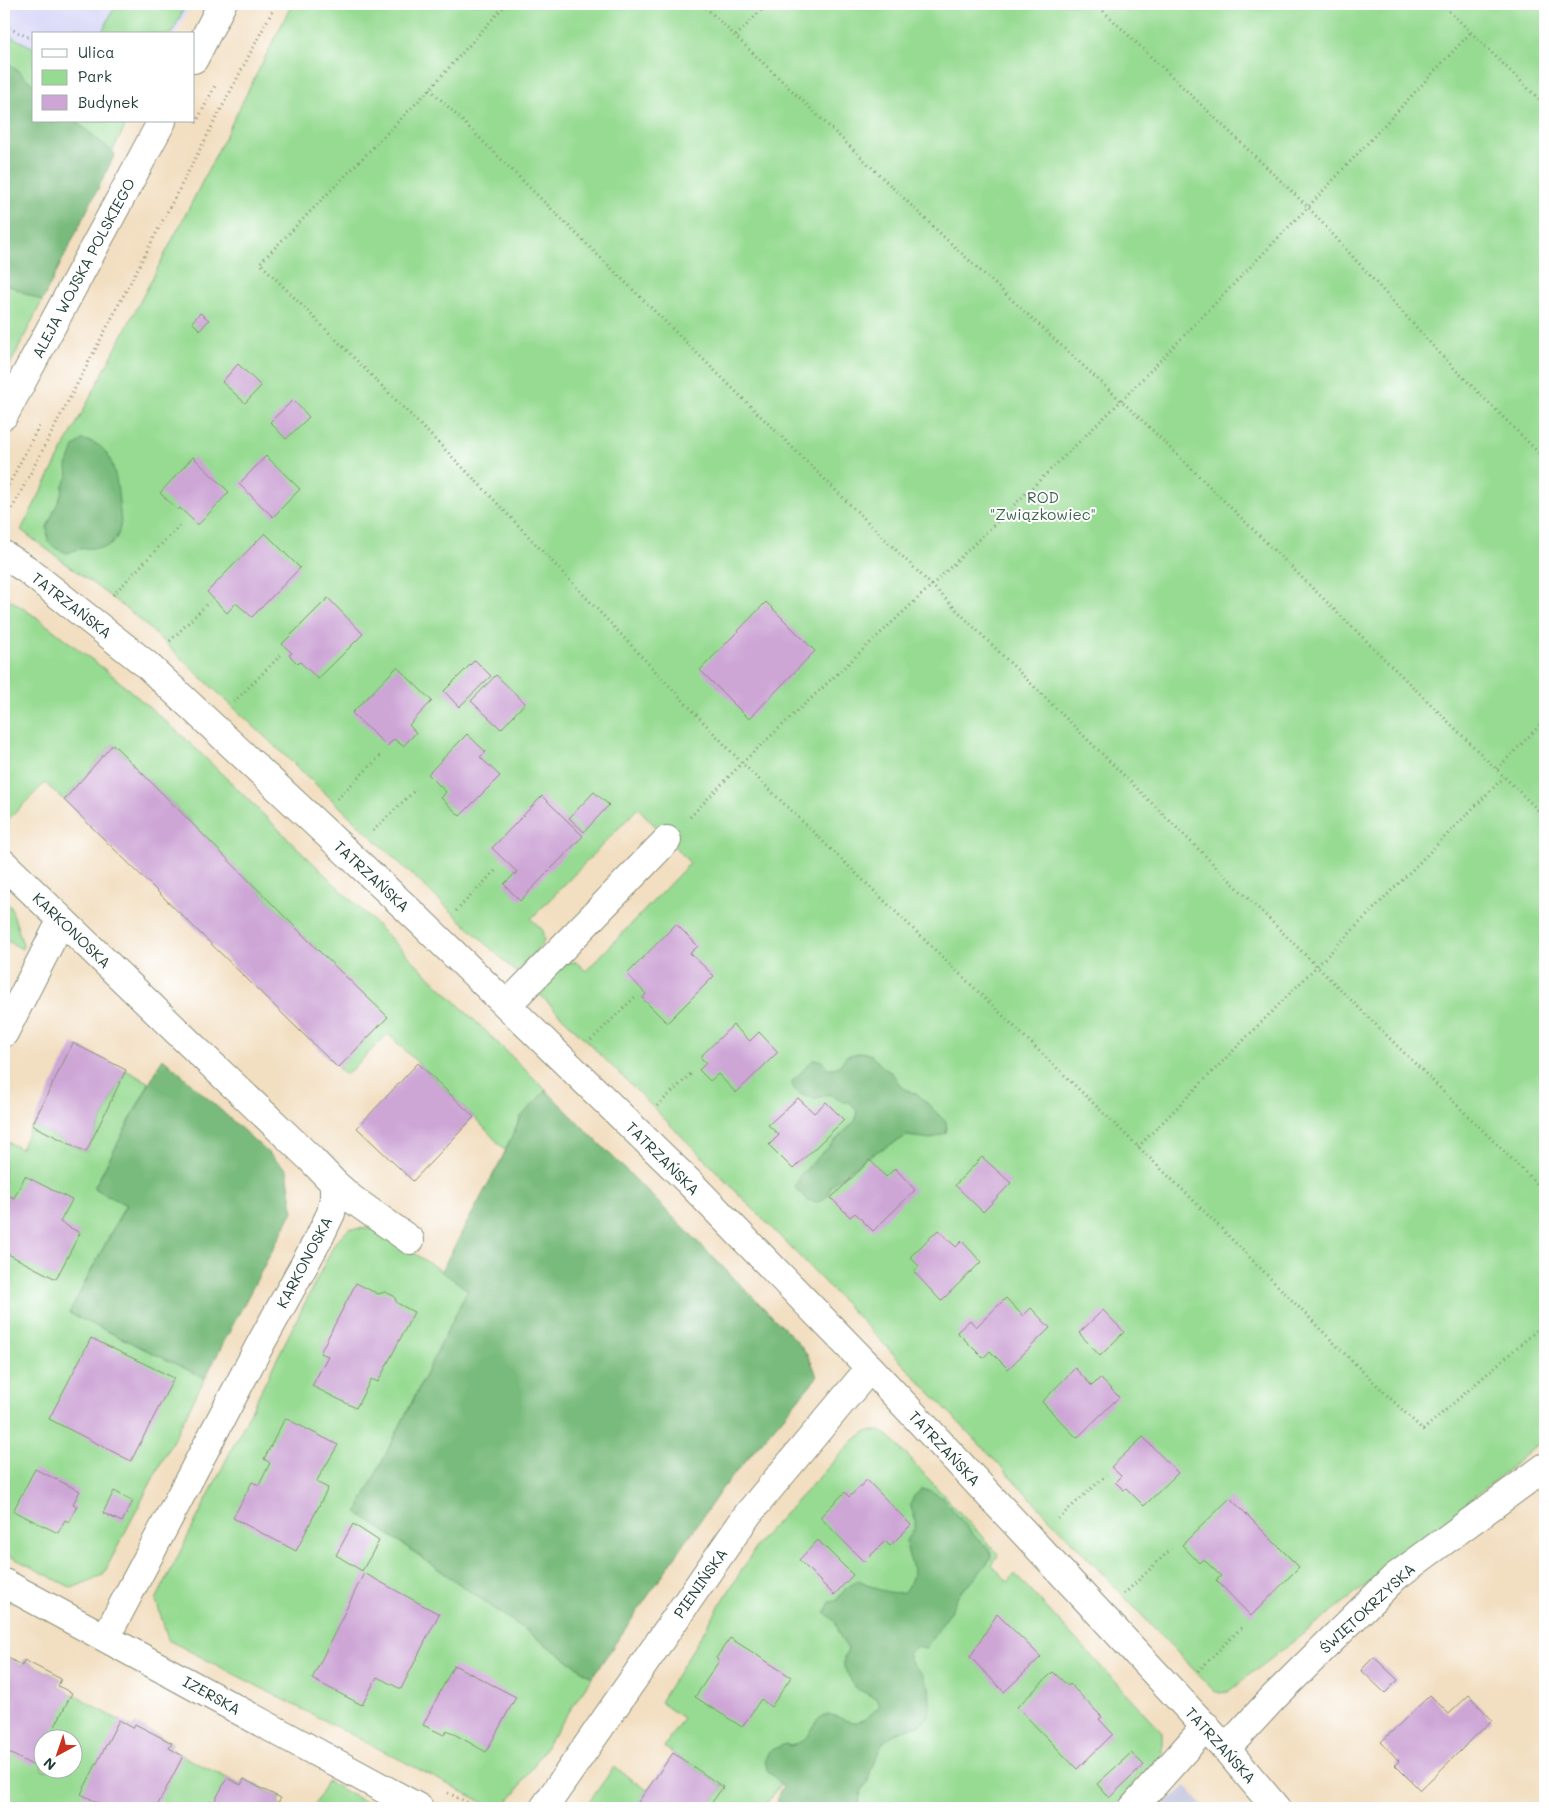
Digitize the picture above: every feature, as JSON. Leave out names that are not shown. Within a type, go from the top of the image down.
[{"type":"street","points":[[195,58],[222,4]]},
{"type":"street","name":"ALEJA WOJSKA POLSKIEGO","points":[[4,415],[161,122]]},
{"type":"street","name":"TATRZAŃSKA","points":[[4,555],[26,569],[147,664],[507,1005],[691,1184],[870,1368],[1206,1726],[1276,1808]]},
{"type":"street","points":[[507,1005],[667,840]]},
{"type":"street","name":"KARKONOSKA","points":[[4,864],[334,1183],[331,1213],[319,1238],[256,1352],[106,1637]]},
{"type":"street","points":[[4,1032],[61,921]]},
{"type":"street","points":[[334,1183],[352,1199],[410,1240]]},
{"type":"street","name":"PIENIŃSKA","points":[[544,1808],[748,1514],[870,1368]]},
{"type":"street","name":"ŚWIĘTOKRZYSKA","points":[[1226,1749],[1273,1698],[1396,1577],[1545,1467]]},
{"type":"street","name":"IZERSKA","points":[[4,1582],[419,1808]]},
{"type":"street","points":[[1133,1808],[1206,1726]]},
{"type":"path","points":[[4,525],[276,4]]},
{"type":"path","points":[[506,4],[430,89],[260,263],[482,487],[742,763],[1138,1147],[1423,1430],[1545,1322]]},
{"type":"path","points":[[702,4],[944,238],[1121,401],[1545,817]]},
{"type":"path","points":[[736,36],[766,4]]},
{"type":"path","points":[[1096,4],[1308,207],[1442,356],[1545,459]]},
{"type":"path","points":[[1442,4],[1545,105]]},
{"type":"path","points":[[9,28],[32,39]]},
{"type":"path","points":[[667,840],[742,763],[931,586],[1121,401],[1308,207],[1471,32]]},
{"type":"path","points":[[430,89],[1545,1192]]},
{"type":"path","points":[[112,595],[181,524]]},
{"type":"path","points":[[169,642],[209,602]]},
{"type":"path","points":[[228,708],[281,655]]},
{"type":"path","points":[[1497,769],[1545,720]]},
{"type":"path","points":[[331,805],[382,754]]},
{"type":"path","points":[[1138,1147],[1504,777]]},
{"type":"path","points":[[372,832],[416,790]]},
{"type":"path","points":[[456,912],[496,870]]},
{"type":"path","points":[[590,1041],[637,995]]},
{"type":"path","points":[[633,1128],[693,1072]]},
{"type":"path","points":[[1057,1520],[1106,1475]]},
{"type":"path","points":[[1118,1599],[1170,1549]]},
{"type":"path","points":[[1192,1677],[1242,1626]]},
{"type":"path","points":[[446,1792],[479,1808]]},
{"type":"shaded area","points":[[4,4],[191,4],[177,32],[32,32],[32,83],[4,59]]},
{"type":"shaded area","points":[[1186,1786],[1205,1808],[1159,1808]]},
{"type":"green space","points":[[116,4],[186,4],[173,32],[102,32]]},
{"type":"green space","name":"ROD \"Związkowiec\"","points":[[292,4],[1545,4],[1545,1439],[1386,1570],[1229,1691],[1220,1693],[1214,1691],[793,1250],[536,991],[563,962],[576,962],[586,971],[690,863],[638,808],[531,919],[542,929],[544,942],[516,972],[136,616],[21,530],[192,202]]},
{"type":"green space","points":[[4,33],[32,47],[32,83],[4,59]]},
{"type":"green space","points":[[4,59],[32,83],[32,122],[77,122],[115,154],[42,301],[4,283]]},
{"type":"green space","points":[[77,122],[127,122],[112,152]]},
{"type":"green space","points":[[4,283],[42,301],[4,377]]},
{"type":"green space","points":[[81,440],[94,443],[103,449],[110,459],[117,484],[121,522],[114,542],[108,546],[86,548],[68,553],[57,549],[48,542],[47,527],[62,493],[63,485],[68,477],[67,466],[74,447]]},
{"type":"green space","points":[[4,596],[36,617],[112,675],[187,740],[546,1090],[521,1117],[505,1150],[474,1117],[388,1034],[346,1075],[338,1068],[319,951],[113,744],[64,800],[45,783],[4,824]]},
{"type":"green space","points":[[4,902],[11,907],[23,945],[22,949],[4,939]]},
{"type":"green space","points":[[863,1052],[871,1055],[892,1073],[901,1087],[920,1096],[946,1122],[946,1133],[931,1139],[907,1136],[865,1158],[831,1186],[829,1194],[823,1200],[817,1202],[807,1200],[795,1188],[800,1175],[855,1121],[857,1112],[849,1102],[843,1102],[829,1094],[815,1098],[802,1095],[793,1088],[792,1081],[814,1059],[822,1061],[828,1068],[834,1068],[846,1056]]},
{"type":"green space","points":[[163,1058],[287,1170],[293,1211],[205,1378],[69,1313],[126,1205],[94,1188]]},
{"type":"green space","points":[[126,1070],[149,1083],[95,1187],[126,1204],[69,1313],[205,1378],[103,1575],[72,1588],[4,1553],[4,1140],[21,1149],[32,1125],[86,1152]]},
{"type":"green space","points":[[546,1090],[788,1332],[802,1347],[817,1377],[724,1486],[592,1677],[357,1512],[468,1290],[441,1271],[501,1160],[521,1117]]},
{"type":"green space","points":[[376,1228],[468,1289],[357,1512],[592,1677],[514,1795],[506,1802],[497,1806],[490,1806],[168,1640],[156,1600],[336,1241],[349,1229]]},
{"type":"green space","points":[[880,1431],[889,1436],[999,1555],[991,1564],[1008,1582],[1015,1574],[1162,1732],[1162,1755],[1133,1784],[1116,1808],[816,1808],[780,1784],[764,1808],[708,1808],[723,1787],[664,1747],[683,1718],[660,1702],[761,1539],[853,1441],[864,1433]]},
{"type":"green space","points":[[922,1489],[931,1491],[943,1498],[977,1539],[988,1547],[992,1557],[972,1582],[961,1591],[947,1617],[925,1649],[916,1647],[908,1653],[912,1664],[922,1674],[929,1686],[929,1715],[922,1724],[898,1732],[888,1738],[881,1747],[868,1781],[861,1792],[858,1804],[854,1808],[780,1808],[778,1797],[783,1786],[767,1770],[765,1759],[769,1751],[785,1744],[791,1746],[802,1741],[818,1720],[826,1715],[856,1722],[865,1718],[879,1707],[876,1698],[855,1688],[844,1667],[844,1657],[848,1649],[834,1621],[825,1613],[830,1602],[836,1601],[846,1588],[859,1580],[887,1592],[904,1592],[913,1572],[906,1540],[915,1527],[914,1515],[910,1505],[914,1496]]},
{"type":"green space","points":[[4,1655],[22,1666],[24,1660],[61,1679],[58,1686],[133,1728],[135,1724],[172,1743],[169,1749],[241,1785],[244,1779],[281,1798],[278,1804],[285,1808],[4,1808]]},
{"type":"green space","points":[[614,1767],[647,1790],[634,1808],[591,1808],[587,1805]]},
{"type":"green space","points":[[327,1781],[376,1808],[313,1808]]},
{"type":"building","points":[[200,313],[209,320],[200,330],[192,322]]},
{"type":"building","points":[[238,364],[261,386],[245,403],[222,382]]},
{"type":"building","points":[[293,400],[309,417],[286,439],[270,422]]},
{"type":"building","points":[[266,456],[300,489],[273,517],[239,484]]},
{"type":"building","points":[[193,457],[229,492],[198,525],[160,493]]},
{"type":"building","points":[[265,533],[300,568],[252,617],[236,603],[227,613],[207,592]]},
{"type":"building","points":[[328,598],[363,634],[318,679],[300,662],[298,664],[289,655],[292,653],[282,644]]},
{"type":"building","points":[[766,602],[815,651],[749,719],[700,670]]},
{"type":"building","points":[[475,660],[491,676],[459,707],[444,691]]},
{"type":"building","points":[[397,667],[432,701],[409,725],[416,733],[403,746],[394,739],[387,746],[352,713]]},
{"type":"building","points":[[496,675],[525,703],[501,729],[471,701]]},
{"type":"building","points":[[467,734],[486,752],[480,757],[500,776],[460,816],[441,798],[446,792],[428,774]]},
{"type":"building","points":[[113,744],[319,951],[388,1017],[338,1068],[64,800]]},
{"type":"building","points":[[594,792],[609,805],[584,832],[569,818]]},
{"type":"building","points":[[542,796],[583,836],[520,901],[504,884],[517,872],[492,848]]},
{"type":"building","points":[[676,924],[698,946],[690,953],[714,976],[667,1023],[642,998],[646,994],[627,974]]},
{"type":"building","points":[[733,1025],[750,1041],[759,1032],[778,1052],[736,1093],[718,1074],[710,1081],[699,1070],[706,1063],[700,1057]]},
{"type":"building","points":[[73,1043],[126,1070],[86,1152],[32,1125]]},
{"type":"building","points":[[418,1063],[474,1117],[413,1181],[357,1128]]},
{"type":"building","points":[[798,1098],[814,1113],[826,1102],[844,1120],[793,1169],[769,1145],[779,1135],[768,1125]]},
{"type":"building","points":[[982,1157],[1011,1183],[983,1212],[955,1185]]},
{"type":"building","points":[[870,1160],[886,1177],[895,1168],[915,1190],[873,1231],[855,1213],[850,1217],[831,1198]]},
{"type":"building","points":[[25,1176],[72,1200],[60,1222],[80,1233],[56,1279],[4,1252],[4,1193],[14,1198]]},
{"type":"building","points":[[938,1230],[956,1247],[962,1241],[981,1262],[941,1301],[914,1272],[919,1266],[910,1257]]},
{"type":"building","points":[[356,1283],[378,1294],[385,1292],[394,1296],[397,1303],[414,1312],[378,1382],[371,1379],[356,1408],[312,1386],[328,1356],[320,1353]]},
{"type":"building","points":[[1006,1298],[1023,1316],[1031,1308],[1050,1328],[1008,1369],[990,1351],[983,1358],[957,1332],[970,1320],[976,1327]]},
{"type":"building","points":[[1103,1310],[1124,1332],[1100,1356],[1079,1333]]},
{"type":"building","points":[[91,1338],[174,1378],[131,1461],[49,1419]]},
{"type":"building","points":[[1075,1368],[1092,1386],[1100,1378],[1119,1397],[1077,1438],[1042,1402]]},
{"type":"building","points":[[285,1418],[338,1445],[316,1482],[328,1488],[296,1551],[233,1518],[252,1482],[259,1485],[270,1463],[264,1459]]},
{"type":"building","points":[[1143,1437],[1178,1473],[1144,1506],[1126,1488],[1124,1490],[1115,1482],[1121,1476],[1111,1467]]},
{"type":"building","points":[[35,1469],[80,1491],[73,1504],[77,1506],[69,1522],[65,1520],[58,1533],[13,1511]]},
{"type":"building","points":[[867,1480],[911,1525],[890,1546],[885,1541],[864,1562],[820,1517],[845,1492],[849,1497]]},
{"type":"building","points":[[114,1491],[133,1501],[122,1522],[103,1513]]},
{"type":"building","points":[[1230,1498],[1299,1567],[1251,1616],[1216,1580],[1221,1576],[1203,1559],[1199,1563],[1182,1545]]},
{"type":"building","points":[[353,1524],[379,1541],[362,1571],[336,1555]]},
{"type":"building","points":[[818,1540],[853,1575],[834,1595],[799,1560]]},
{"type":"building","points":[[364,1573],[439,1614],[401,1689],[377,1677],[362,1705],[312,1679]]},
{"type":"building","points":[[997,1614],[1041,1657],[1004,1692],[970,1657]]},
{"type":"building","points":[[730,1638],[791,1677],[771,1707],[761,1699],[742,1727],[695,1697],[719,1661],[716,1658]]},
{"type":"building","points":[[7,1657],[22,1666],[24,1660],[61,1679],[58,1686],[72,1693],[53,1730],[32,1730],[32,1765],[4,1750],[4,1664]]},
{"type":"building","points":[[1374,1657],[1398,1680],[1385,1693],[1361,1670]]},
{"type":"building","points":[[454,1665],[516,1697],[486,1752],[447,1730],[444,1735],[423,1725]]},
{"type":"building","points":[[1053,1672],[1068,1686],[1070,1684],[1102,1717],[1099,1719],[1113,1734],[1077,1769],[1017,1707]]},
{"type":"building","points":[[1430,1695],[1449,1714],[1469,1695],[1492,1720],[1420,1790],[1395,1765],[1399,1761],[1381,1742]]},
{"type":"building","points":[[119,1720],[133,1728],[135,1724],[172,1743],[169,1748],[183,1756],[156,1808],[108,1808],[81,1794]]},
{"type":"building","points":[[673,1753],[723,1787],[708,1808],[634,1808]]},
{"type":"building","points":[[1131,1753],[1144,1765],[1109,1798],[1097,1784]]},
{"type":"building","points":[[227,1778],[241,1785],[244,1779],[281,1798],[277,1804],[285,1808],[211,1808]]}]
